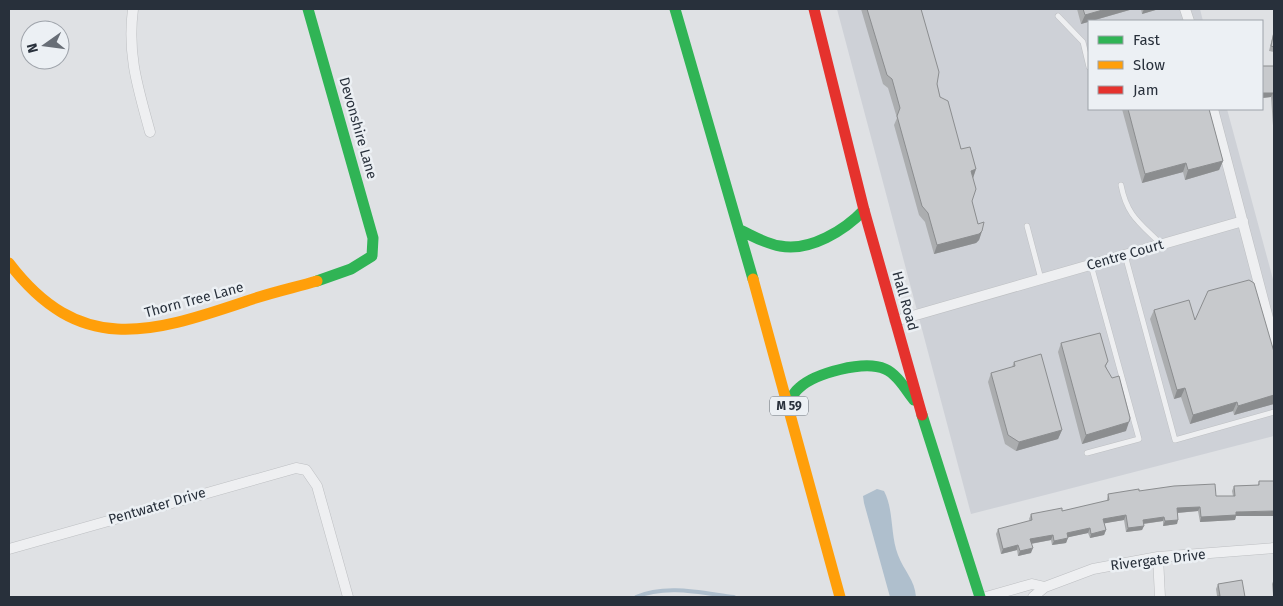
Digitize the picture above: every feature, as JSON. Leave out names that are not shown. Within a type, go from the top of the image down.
[{"type":"main road","name":"Devonshire Lane","points":[[308,9],[373,238],[372,256]]},
{"type":"main road","name":"M 59","points":[[675,9],[740,230],[840,597]]},
{"type":"main road","name":"Hall Road","points":[[814,9],[864,210],[919,406],[980,597]]},
{"type":"main road","points":[[740,230],[784,247],[795,246],[834,235],[844,229],[864,210]]},
{"type":"main road","name":"Thorn Tree Lane","points":[[9,263],[34,293],[68,316],[94,326],[135,330],[182,321],[346,270],[364,263],[372,256]]},
{"type":"main road","points":[[788,404],[794,392],[811,379],[859,366],[873,365],[884,368],[894,375],[919,406]]},
{"type":"street","points":[[133,9],[130,41],[131,58],[150,132]]},
{"type":"street","points":[[1213,110],[1274,341]]},
{"type":"street","name":"Centre Court","points":[[895,320],[1243,222]]},
{"type":"street","name":"Pentwater Drive","points":[[9,549],[287,469],[306,470],[317,486],[348,597]]},
{"type":"street","name":"Rivergate Drive","points":[[1033,597],[1045,587],[1093,569],[1158,558],[1274,548]]},
{"type":"street","points":[[1158,558],[1160,597]]},
{"type":"street","name":"Rivergate Drive","points":[[986,597],[1032,584],[1045,587]]},
{"type":"lane","points":[[1058,16],[1083,42],[1088,63]]},
{"type":"lane","points":[[1121,186],[1130,214],[1161,244]]},
{"type":"lane","points":[[1027,226],[1041,279]]},
{"type":"lane","points":[[1125,255],[1175,440],[1274,412]]},
{"type":"lane","points":[[1087,453],[1139,439],[1091,264]]},
{"type":"shaded area","points":[[837,9],[1200,9],[1203,20],[1088,20],[1088,110],[1227,110],[1274,283],[1274,436],[971,514]]},
{"type":"water","points":[[877,489],[884,491],[887,498],[900,561],[914,586],[916,597],[890,597],[863,496]]},
{"type":"building","points":[[867,9],[921,9],[939,72],[937,84],[940,97],[948,101],[961,149],[970,147],[976,169],[971,171],[976,189],[972,201],[978,224],[984,222],[982,231],[979,234],[937,245],[928,213],[922,206],[897,116],[900,108],[892,79],[887,75]]},
{"type":"building","points":[[1083,9],[1106,9],[1085,15]]},
{"type":"building","points":[[1274,32],[1274,47],[1271,46]]},
{"type":"building","points":[[1263,66],[1274,66],[1274,110],[1273,93],[1263,93]]},
{"type":"building","points":[[1128,110],[1209,110],[1223,161],[1188,170],[1186,163],[1145,174]]},
{"type":"building","points":[[1249,280],[1254,283],[1274,352],[1274,395],[1238,406],[1237,402],[1193,415],[1185,388],[1177,390],[1154,310],[1189,300],[1195,320],[1208,291]]},
{"type":"building","points":[[1100,333],[1108,361],[1105,366],[1112,378],[1119,376],[1130,418],[1129,422],[1086,435],[1061,343]]},
{"type":"building","points":[[1041,354],[1062,430],[1019,442],[1008,435],[991,373],[1015,366],[1014,362]]},
{"type":"building","points":[[1259,481],[1274,481],[1274,511],[1236,512],[1236,515],[1201,517],[1200,507],[1177,508],[1178,520],[1165,521],[1164,517],[1143,520],[1144,526],[1128,528],[1126,515],[1103,519],[1106,530],[1091,534],[1090,528],[1067,533],[1068,538],[1054,541],[1053,535],[1030,539],[1033,548],[1020,551],[1018,545],[1003,549],[998,529],[1032,520],[1031,514],[1062,508],[1062,511],[1109,500],[1108,494],[1139,489],[1139,491],[1174,486],[1215,484],[1216,496],[1235,496],[1234,486],[1259,485]]},
{"type":"building","points":[[1242,580],[1245,597],[1213,597],[1220,596],[1218,584]]},
{"type":"waterway","points":[[636,597],[648,593],[672,590],[734,597]]},
{"type":"traffic: fast","points":[[308,9],[373,238],[372,256],[351,269],[317,281]]},
{"type":"traffic: fast","points":[[675,9],[753,279]]},
{"type":"traffic: fast","points":[[740,230],[775,245],[803,246],[815,243],[837,232],[864,210]]},
{"type":"traffic: fast","points":[[788,404],[797,390],[816,377],[840,369],[865,366],[889,371],[914,400]]},
{"type":"traffic: fast","points":[[922,415],[980,597]]},
{"type":"traffic: slow","points":[[9,263],[35,292],[62,312],[89,324],[117,329],[146,328],[177,322],[317,281]]},
{"type":"traffic: slow","points":[[753,279],[840,597]]},
{"type":"traffic: jam","points":[[814,9],[864,210],[922,415]]}]
